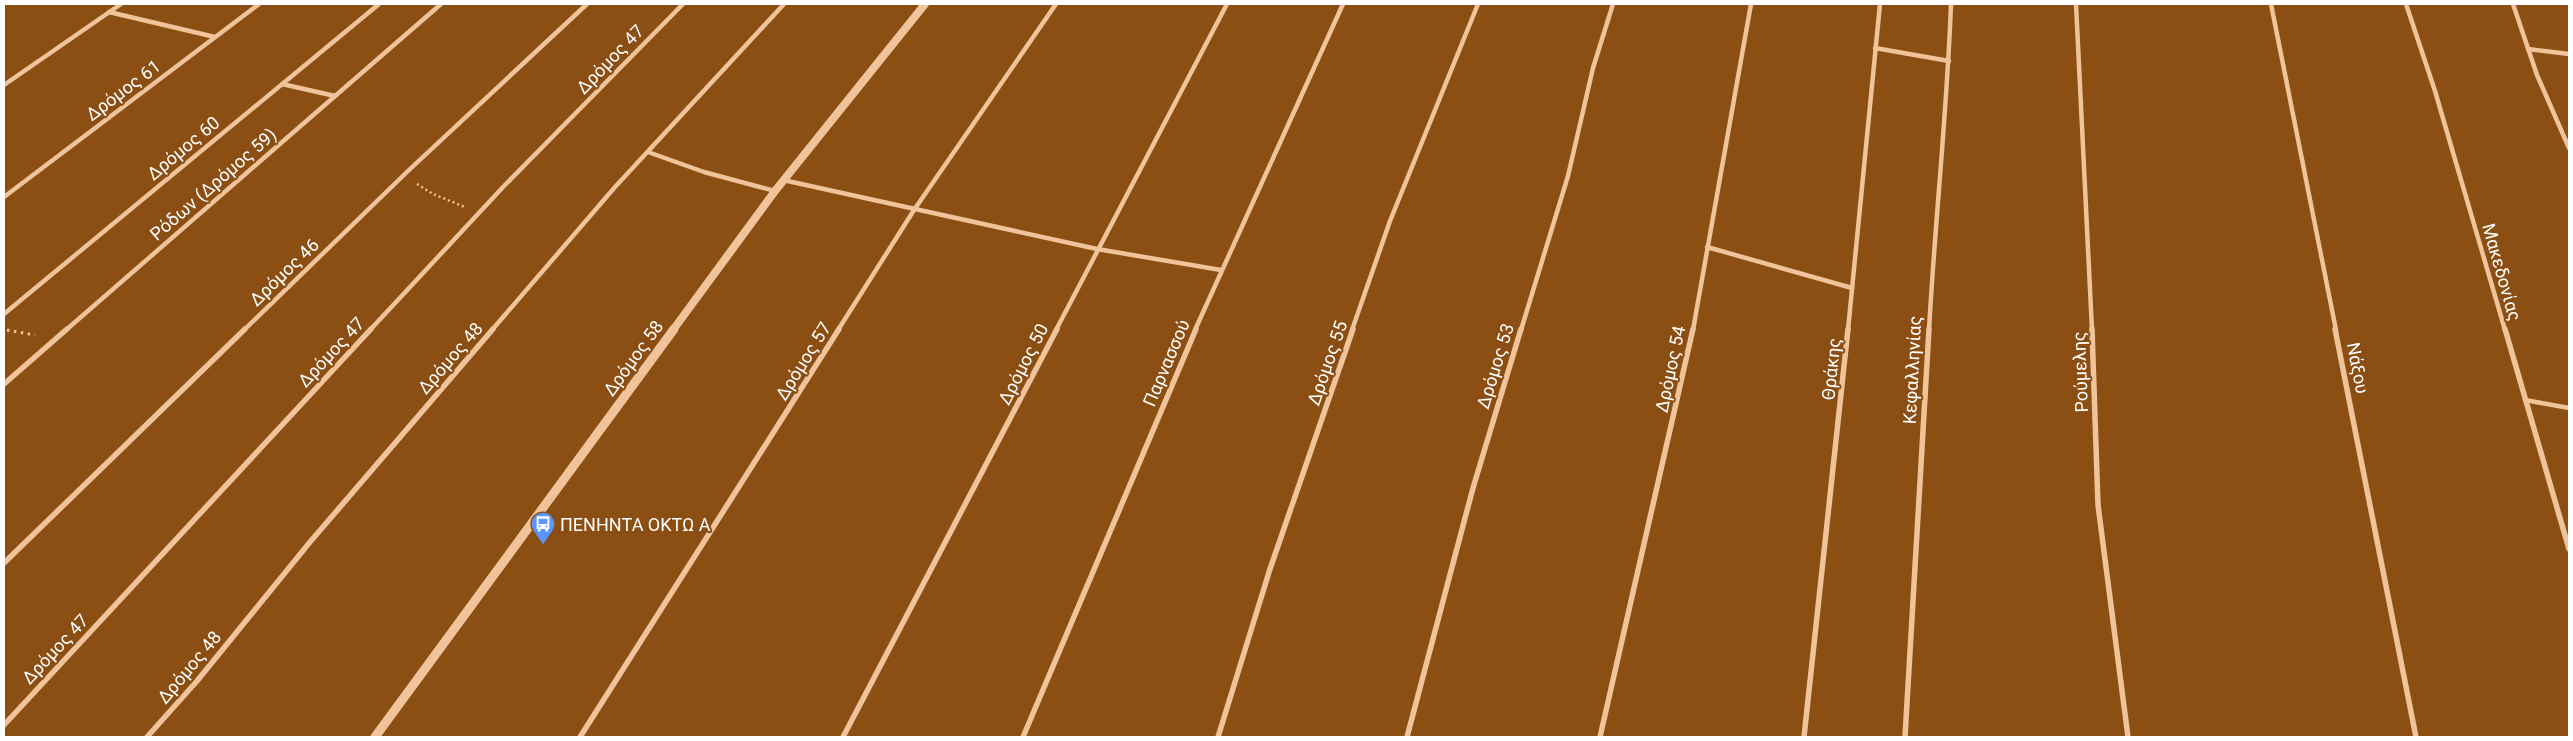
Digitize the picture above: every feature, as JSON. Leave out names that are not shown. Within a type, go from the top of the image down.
[{"type":"street","points":[[4,85],[121,4]]},
{"type":"street","name":"Δρόμος 61","points":[[4,198],[259,4]]},
{"type":"street","name":"Δρόμος 60","points":[[4,314],[379,4]]},
{"type":"street","name":"Ρόδων (Δρόμος 59)","points":[[4,384],[441,4]]},
{"type":"street","name":"Δρόμος 46","points":[[4,563],[404,175],[587,4]]},
{"type":"street","name":"Δρόμος 47","points":[[4,725],[479,213],[683,4]]},
{"type":"street","name":"Δρόμος 48","points":[[147,737],[197,681],[323,527],[648,152],[784,4]]},
{"type":"street","name":"Δρόμος 58","points":[[376,737],[783,180],[924,4]]},
{"type":"street","name":"Δρόμος 57","points":[[580,737],[914,210],[1056,4]]},
{"type":"street","name":"Δρόμος 50","points":[[843,737],[1003,435],[1097,248],[1196,66],[1227,4]]},
{"type":"street","name":"Παρνασσού","points":[[1023,737],[1107,534],[1221,270],[1343,4]]},
{"type":"street","name":"Δρόμος 55","points":[[1218,737],[1270,569],[1390,221],[1478,4]]},
{"type":"street","name":"Δρόμος 53","points":[[1407,737],[1473,488],[1568,176],[1593,68],[1613,4]]},
{"type":"street","name":"Δρόμος 54","points":[[1600,737],[1689,353],[1751,4]]},
{"type":"street","name":"Θράκης","points":[[1804,737],[1880,4]]},
{"type":"street","name":"Κεφαλληνίας","points":[[1906,737],[1935,219],[1949,61],[1951,4]]},
{"type":"street","name":"Ρούμελης","points":[[2076,4],[2092,323],[2098,505],[2128,737]]},
{"type":"street","name":"Νάξου","points":[[2271,4],[2416,737]]},
{"type":"street","name":"Μακεδονίας","points":[[2406,4],[2435,91],[2569,549]]},
{"type":"street","points":[[2513,4],[2537,75],[2569,148]]},
{"type":"street","points":[[109,12],[215,37]]},
{"type":"street","points":[[1875,48],[1949,61]]},
{"type":"street","points":[[2528,49],[2569,54]]},
{"type":"street","points":[[282,84],[335,96]]},
{"type":"street","points":[[648,152],[704,172],[775,192]]},
{"type":"street","points":[[783,180],[914,210],[1097,248],[1221,270]]},
{"type":"street","points":[[1707,247],[1852,288]]},
{"type":"lane","points":[[2525,400],[2569,408]]},
{"type":"path","points":[[404,175],[433,194],[479,213]]},
{"type":"path","points":[[4,329],[32,335],[59,336]]},
{"type":"place","name":"ΠΕΝΗΝΤΑ ΟΚΤΩ Α","points":[[543,545]]}]
